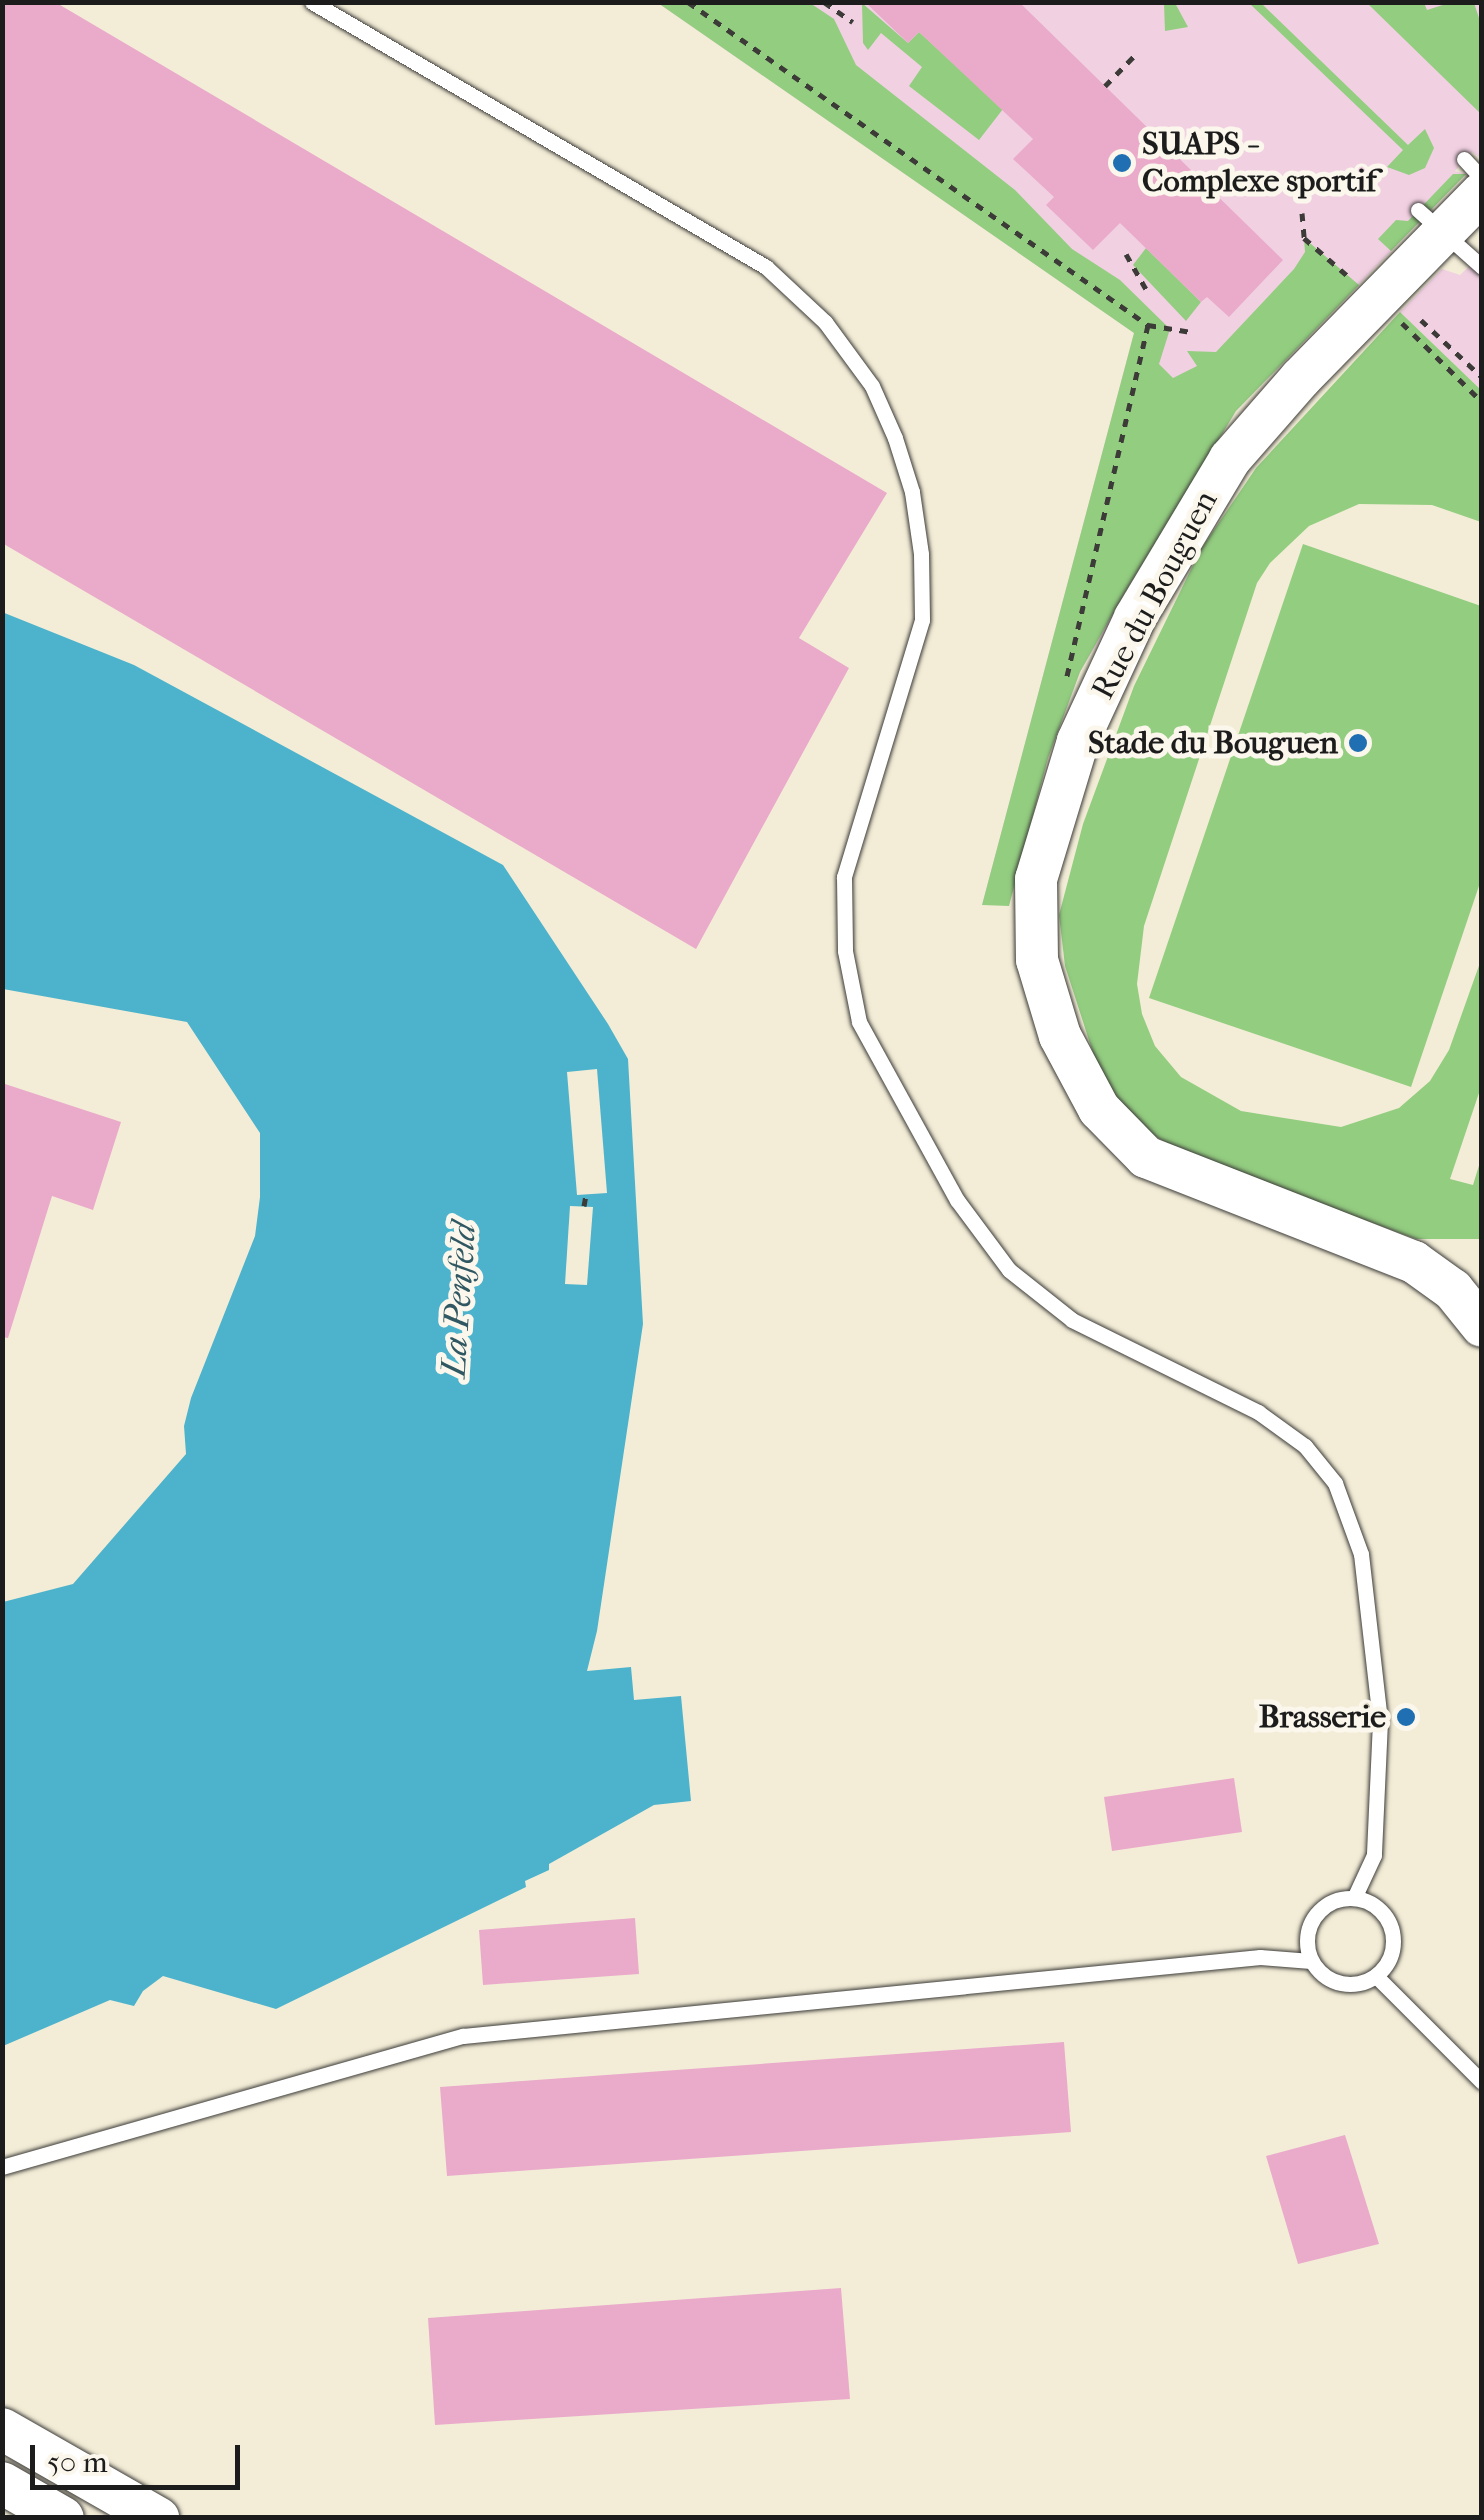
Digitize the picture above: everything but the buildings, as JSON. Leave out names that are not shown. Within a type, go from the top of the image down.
[{"type":"street","name":"Rue du Bouguen","points":[[1473,176],[1230,459],[1135,618],[1078,741],[1036,879],[1038,960],[1060,1036],[1098,1109],[1146,1157],[1368,1240],[1414,1262],[1453,1290],[1482,1326]]},
{"type":"street","points":[[2,2429],[158,2518]]},
{"type":"street","points":[[2,2483],[63,2518]]},
{"type":"lane","points":[[312,2],[766,267],[825,322],[872,386],[895,438],[912,492],[922,554],[922,620],[844,876],[845,950],[859,1022],[956,1200],[1009,1270],[1072,1320],[1258,1412],[1305,1446],[1335,1482],[1361,1554],[1380,1721],[1374,1855],[1354,1898]]},
{"type":"lane","points":[[1473,176],[1482,178]]},
{"type":"lane","points":[[1431,221],[1482,267]]},
{"type":"lane","points":[[1354,1898],[1380,1910],[1394,1936],[1387,1966],[1362,1984],[1332,1982],[1311,1961],[1306,1945],[1314,1916],[1339,1899],[1354,1898]]},
{"type":"lane","points":[[2,2167],[463,2036],[1260,1957],[1311,1961]]},
{"type":"lane","points":[[1377,1976],[1482,2082]]},
{"type":"path","points":[[688,2],[1148,325],[1191,332]]},
{"type":"path","points":[[824,2],[853,22]]},
{"type":"path","points":[[1105,86],[1136,54]]},
{"type":"path","points":[[1302,213],[1304,238],[1347,280]]},
{"type":"path","points":[[1126,254],[1146,289]]},
{"type":"path","points":[[1395,317],[1482,402]]},
{"type":"path","points":[[1422,320],[1482,377]]},
{"type":"path","points":[[1066,682],[1148,325]]},
{"type":"path","points":[[584,1206],[586,1195]]},
{"type":"shaded area","points":[[658,3],[1481,3],[1481,158],[1472,152],[1455,171],[1466,174],[1236,411],[1080,672],[1048,758],[982,905],[1134,333]]},
{"type":"shaded area","points":[[1481,255],[1481,390],[1400,312],[1442,269],[1460,275]]},
{"type":"green space","points":[[658,3],[810,3],[834,19],[856,65],[1015,190],[1072,249],[1120,280],[1170,329],[1159,364],[1173,378],[1197,366],[1187,351],[1216,352],[1294,269],[1305,252],[1304,238],[1359,285],[1236,411],[1080,672],[1048,758],[1009,906],[982,905],[1134,333]]},
{"type":"green space","points":[[862,3],[908,43],[919,32],[1003,109],[979,140],[909,86],[922,67],[881,33],[868,50],[863,43]]},
{"type":"green space","points":[[1164,3],[1175,3],[1188,27],[1165,31]]},
{"type":"green space","points":[[1249,3],[1261,3],[1408,145],[1425,129],[1434,148],[1425,168],[1409,175],[1387,167],[1403,150]]},
{"type":"green space","points":[[1367,3],[1424,3],[1427,10],[1449,3],[1474,3],[1481,24],[1481,114]]},
{"type":"green space","points":[[1453,174],[1466,174],[1391,251],[1378,239],[1396,220],[1408,221]]},
{"type":"green space","points":[[1146,248],[1201,302],[1186,321],[1133,265]]},
{"type":"green space","points":[[1400,312],[1481,390],[1481,522],[1432,505],[1359,504],[1309,526],[1270,563],[1257,583],[1144,926],[1137,984],[1142,1014],[1155,1046],[1181,1077],[1241,1111],[1341,1127],[1399,1108],[1430,1081],[1449,1050],[1481,960],[1481,1087],[1450,1179],[1473,1185],[1481,1159],[1481,1239],[1416,1239],[1181,1152],[1144,1129],[1107,1089],[1096,1062],[1065,966],[1059,915],[1083,824],[1134,686],[1201,549],[1256,468]]},
{"type":"green space","name":"Stade du Bouguen","points":[[1303,544],[1481,606],[1481,880],[1411,1087],[1149,998]]},
{"type":"water","name":"La Penfeld","points":[[2,612],[134,665],[503,865],[608,1024],[628,1059],[643,1324],[597,1631],[587,1671],[631,1667],[634,1700],[681,1696],[691,1801],[654,1805],[549,1864],[549,1870],[525,1881],[526,1887],[276,2009],[163,1976],[143,1991],[134,2006],[110,2000],[3,2046],[3,1602],[73,1584],[186,1454],[184,1426],[191,1398],[255,1236],[260,1197],[260,1133],[187,1022],[3,989]]},
{"type":"pier","points":[[597,1069],[607,1193],[577,1195],[567,1072]]},
{"type":"pier","points":[[570,1206],[593,1207],[587,1285],[565,1284]]},
{"type":"place","name":"SUAPS - Complexe sportif","points":[[1122,163]]},
{"type":"place","name":"Stade du Bouguen","points":[[1358,743]]},
{"type":"place","name":"Brasserie","points":[[1406,1717]]}]
